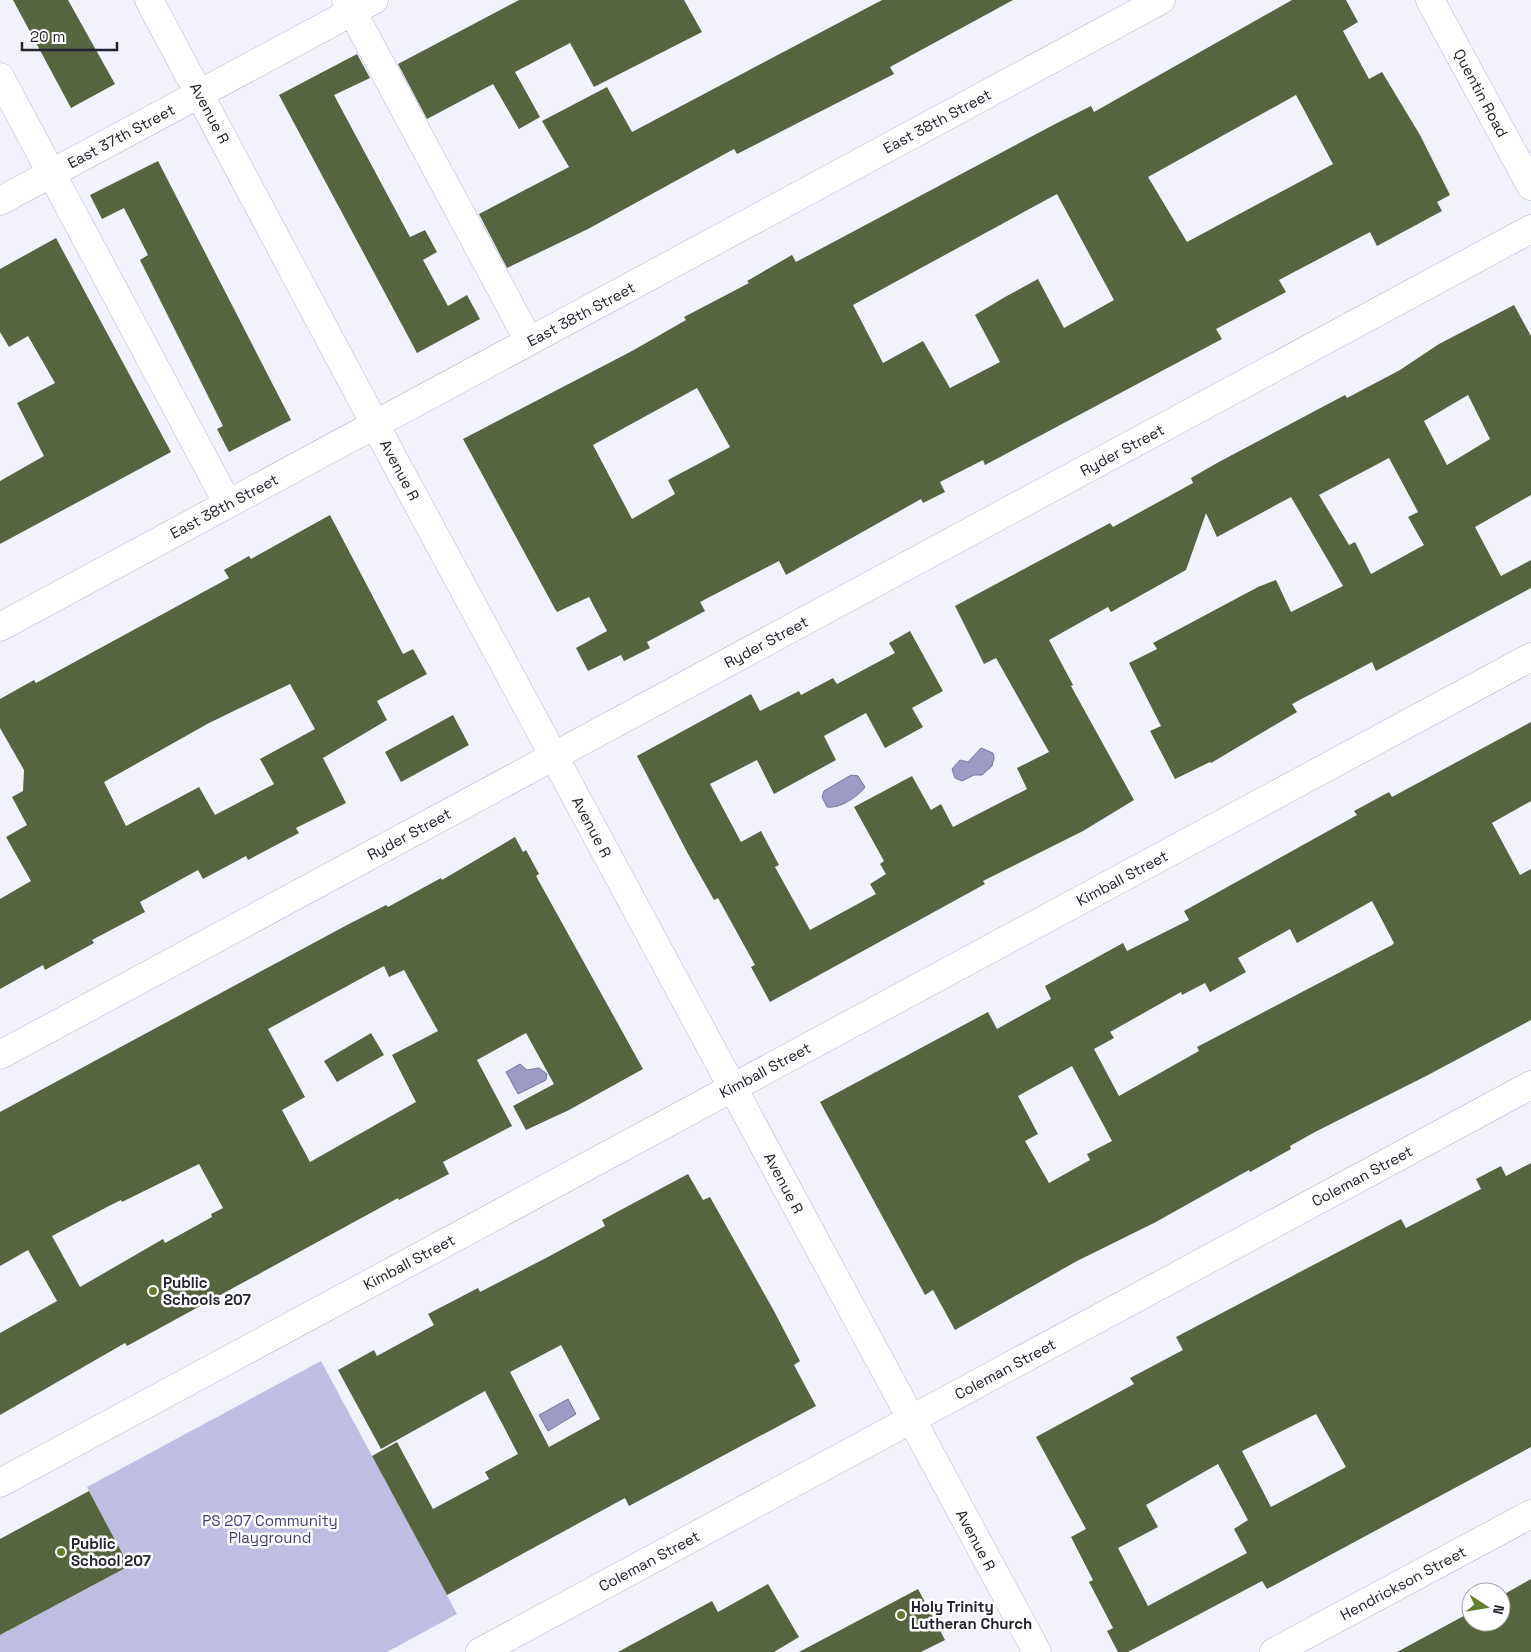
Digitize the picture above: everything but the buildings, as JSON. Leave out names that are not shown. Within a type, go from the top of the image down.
[{"type":"street","name":"Avenue R","points":[[149,0],[375,424],[1037,1652]]},
{"type":"street","name":"East 38th Street","points":[[0,627],[1161,0]]},
{"type":"street","name":"Quentin Road","points":[[1430,0],[1531,186]]},
{"type":"street","name":"East 37th Street","points":[[0,201],[200,94],[357,4]]},
{"type":"street","points":[[357,4],[530,341]]},
{"type":"street","points":[[0,77],[228,504]]},
{"type":"street","name":"Ryder Street","points":[[0,1055],[1531,229]]},
{"type":"street","name":"Kimball Street","points":[[0,1483],[1531,657]]},
{"type":"street","name":"Coleman Street","points":[[480,1652],[1531,1085]]},
{"type":"street","name":"Hendrickson Street","points":[[1274,1652],[1531,1514]]},
{"type":"green space","name":"PS 207 Community Playground","points":[[321,1361],[457,1614],[387,1652],[0,1652],[0,1635],[129,1566],[87,1487]]},
{"type":"shaded area","points":[[981,748],[993,753],[992,766],[982,775],[974,775],[962,781],[955,778],[952,769],[960,760],[968,762]]},
{"type":"shaded area","points":[[851,775],[858,776],[865,787],[848,802],[827,807],[822,797],[824,791]]},
{"type":"shaded area","points":[[520,1064],[527,1070],[539,1068],[547,1074],[546,1080],[518,1094],[506,1072]]},
{"type":"shaded area","points":[[568,1399],[576,1414],[548,1431],[539,1415]]},
{"type":"place","name":"Public Schools 207","points":[[153,1291]]},
{"type":"place","name":"Public School 207","points":[[61,1552]]},
{"type":"place","name":"Holy Trinity Lutheran Church","points":[[901,1615]]}]
